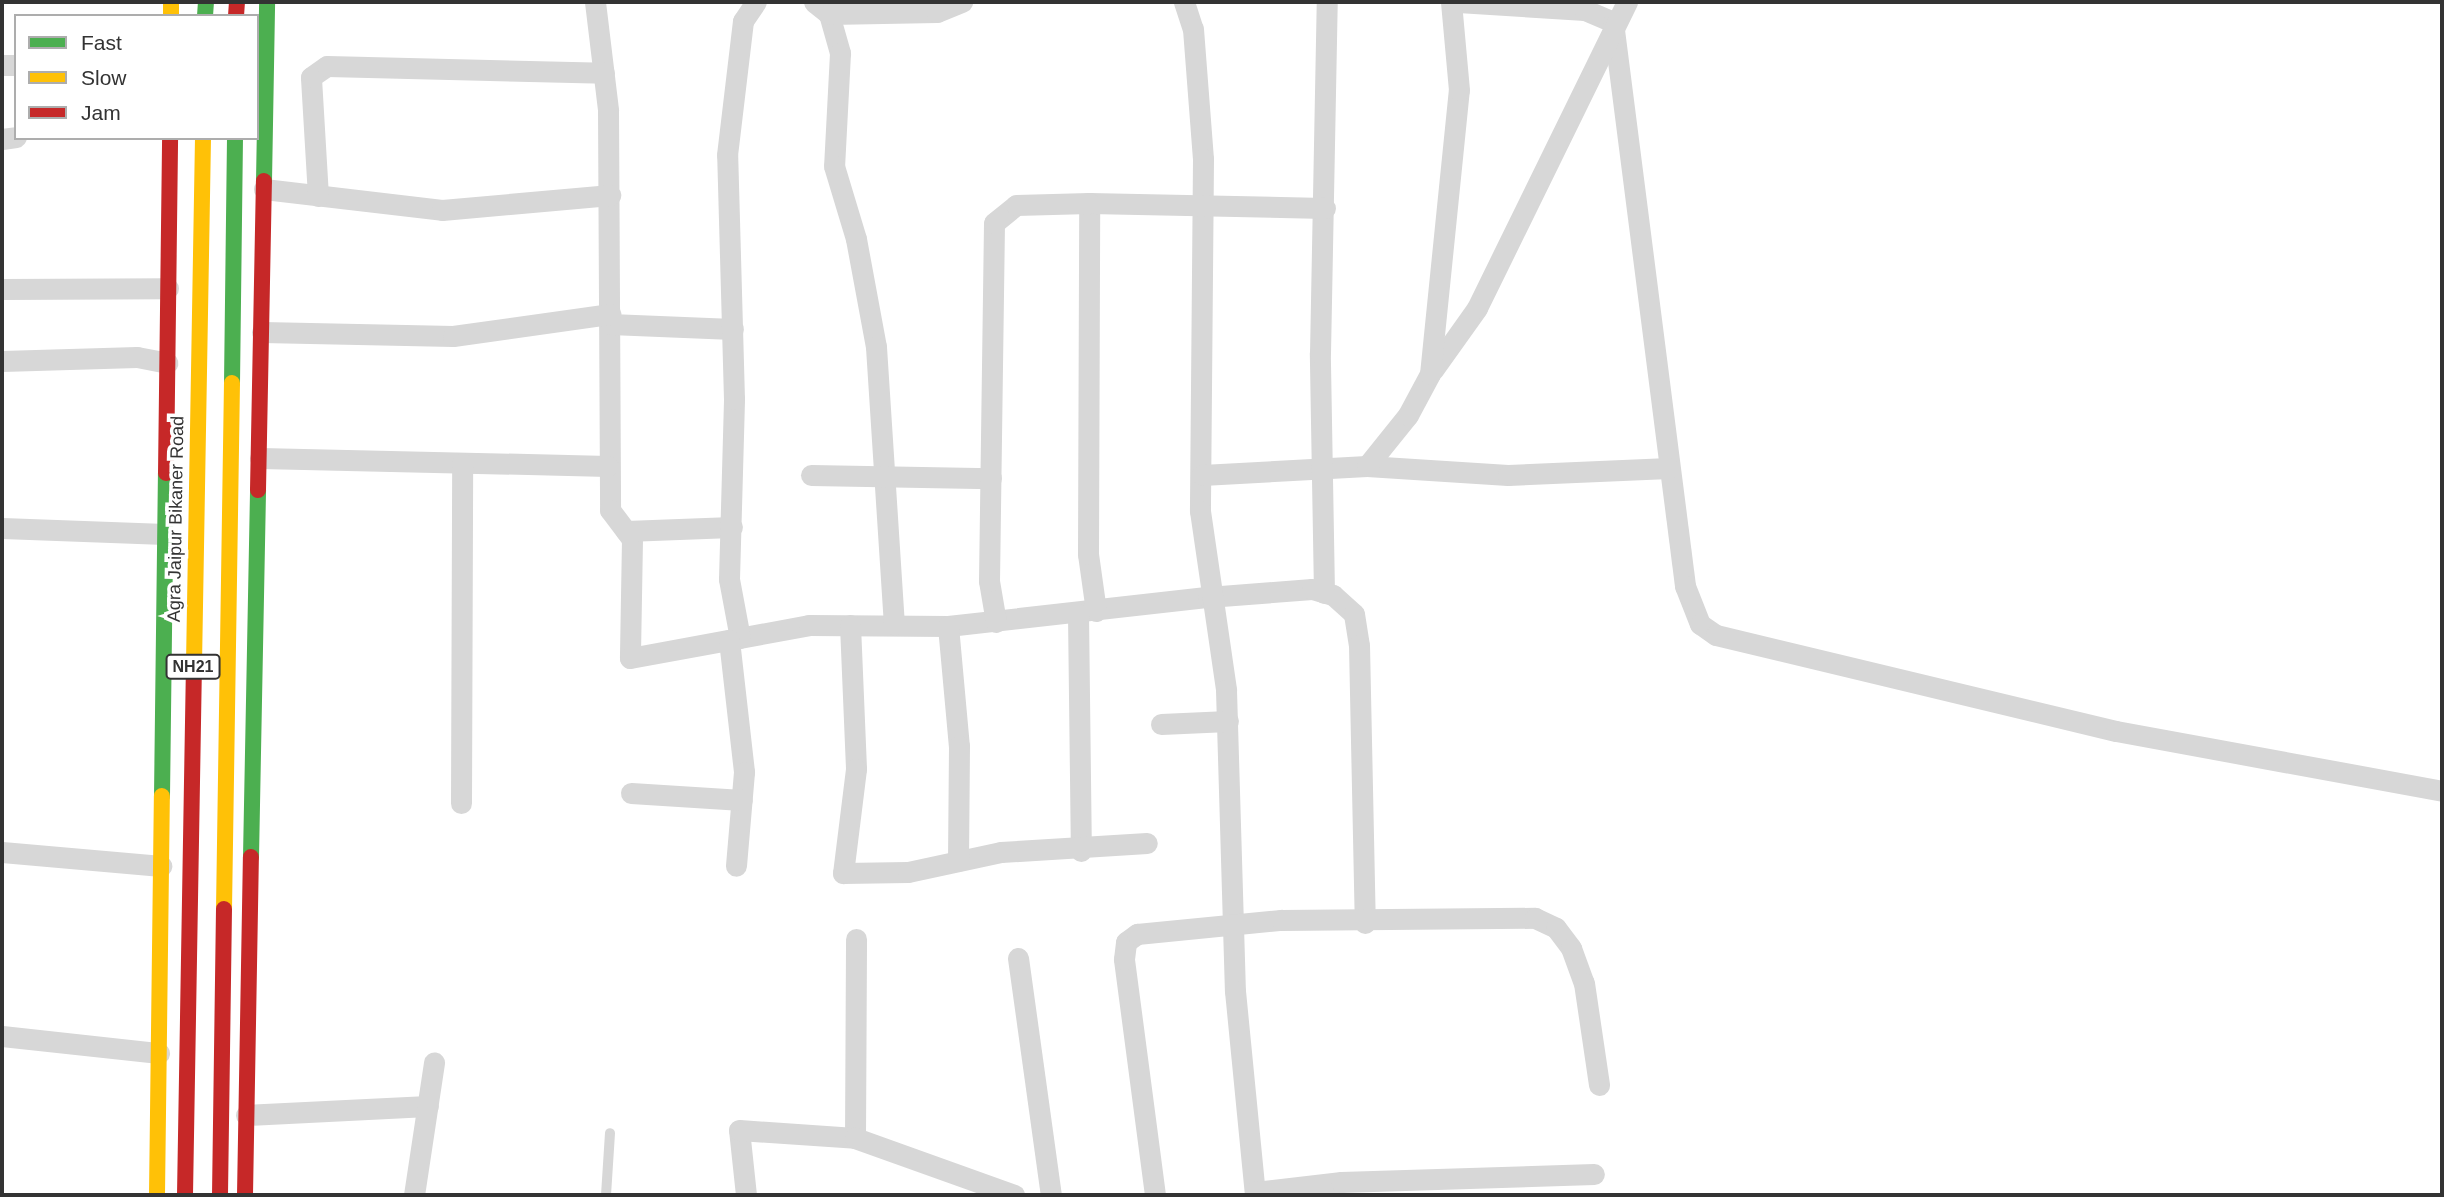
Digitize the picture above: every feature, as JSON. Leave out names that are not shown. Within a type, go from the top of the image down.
[{"type":"main road","points":[[245,1195],[267,2]]},
{"type":"main road","points":[[157,1195],[170,140]]},
{"type":"main road","name":"Agra Jaipur Bikaner Road","points":[[185,1195],[203,140]]},
{"type":"main road","name":"NH21","points":[[220,1195],[235,140]]},
{"type":"street","points":[[595,2],[604,73],[610,195],[610,509],[626,531],[636,587],[630,658],[809,625],[948,626],[1208,597],[1324,593],[1346,601],[1359,645],[1366,923]]},
{"type":"street","points":[[736,866],[742,800],[735,639],[729,579],[732,527],[733,330],[727,155],[743,21],[756,2]]},
{"type":"street","points":[[894,624],[876,347],[856,239],[834,166],[840,53],[822,6],[937,12],[962,2]]},
{"type":"street","points":[[1184,2],[1193,29],[1203,205],[1202,475],[1208,597],[1228,721],[1238,924],[1235,991],[1255,1194],[1341,1182],[1594,1174]]},
{"type":"street","points":[[1324,593],[1327,2]]},
{"type":"street","points":[[1430,374],[1459,90],[1451,2]]},
{"type":"street","points":[[1458,2],[1585,10],[1613,22]]},
{"type":"street","points":[[1367,466],[1408,415],[1430,374],[1477,308],[1613,22],[1628,2]]},
{"type":"street","points":[[1613,22],[1685,586],[1700,624],[1716,635],[2116,731],[2442,791]]},
{"type":"street","points":[[318,196],[311,77],[327,66],[604,73]]},
{"type":"street","points":[[264,189],[442,210],[610,195]]},
{"type":"street","points":[[1082,851],[1088,554],[1089,203]]},
{"type":"street","points":[[996,622],[989,581],[994,223],[1016,205],[1089,203],[1325,208]]},
{"type":"street","points":[[2,289],[168,288]]},
{"type":"street","points":[[262,332],[453,336],[610,319],[733,330]]},
{"type":"street","points":[[2,360],[137,358],[167,363]]},
{"type":"street","points":[[260,458],[608,466]]},
{"type":"street","points":[[461,803],[462,463]]},
{"type":"street","points":[[1202,475],[1325,473],[1367,466],[1508,475],[1669,468]]},
{"type":"street","points":[[811,475],[991,478]]},
{"type":"street","points":[[626,531],[732,527]]},
{"type":"street","points":[[2,528],[165,534]]},
{"type":"street","points":[[850,625],[856,769],[843,873],[908,872],[1002,852],[1082,851],[1147,843]]},
{"type":"street","points":[[948,626],[959,746],[958,861]]},
{"type":"street","points":[[1161,724],[1228,721]]},
{"type":"street","points":[[631,793],[742,800]]},
{"type":"street","points":[[2,852],[161,866]]},
{"type":"street","points":[[1155,1195],[1126,942],[1162,929],[1238,924],[1366,923],[1494,915],[1535,918],[1556,928],[1584,983],[1599,1085]]},
{"type":"street","points":[[855,1138],[856,939]]},
{"type":"street","points":[[1018,958],[1051,1195]]},
{"type":"street","points":[[2,1036],[159,1054]]},
{"type":"street","points":[[414,1195],[434,1062]]},
{"type":"street","points":[[246,1115],[428,1106]]},
{"type":"street","points":[[746,1195],[739,1130],[855,1138],[1014,1195]]},
{"type":"lane","points":[[606,1195],[610,1133]]},
{"type":"traffic: fast","points":[[205,14],[206,2]]},
{"type":"traffic: fast","points":[[264,181],[267,2]]},
{"type":"traffic: fast","points":[[232,383],[235,140]]},
{"type":"traffic: fast","points":[[162,796],[166,473]]},
{"type":"traffic: fast","points":[[251,857],[258,490]]},
{"type":"traffic: slow","points":[[171,2],[171,14]]},
{"type":"traffic: slow","points":[[194,664],[203,140]]},
{"type":"traffic: slow","points":[[224,909],[232,383]]},
{"type":"traffic: slow","points":[[157,1195],[162,796]]},
{"type":"traffic: jam","points":[[236,14],[237,2]]},
{"type":"traffic: jam","points":[[166,473],[170,140]]},
{"type":"traffic: jam","points":[[258,490],[264,181]]},
{"type":"traffic: jam","points":[[185,1195],[194,664]]},
{"type":"traffic: jam","points":[[245,1195],[251,857]]},
{"type":"traffic: jam","points":[[220,1195],[224,909]]}]
